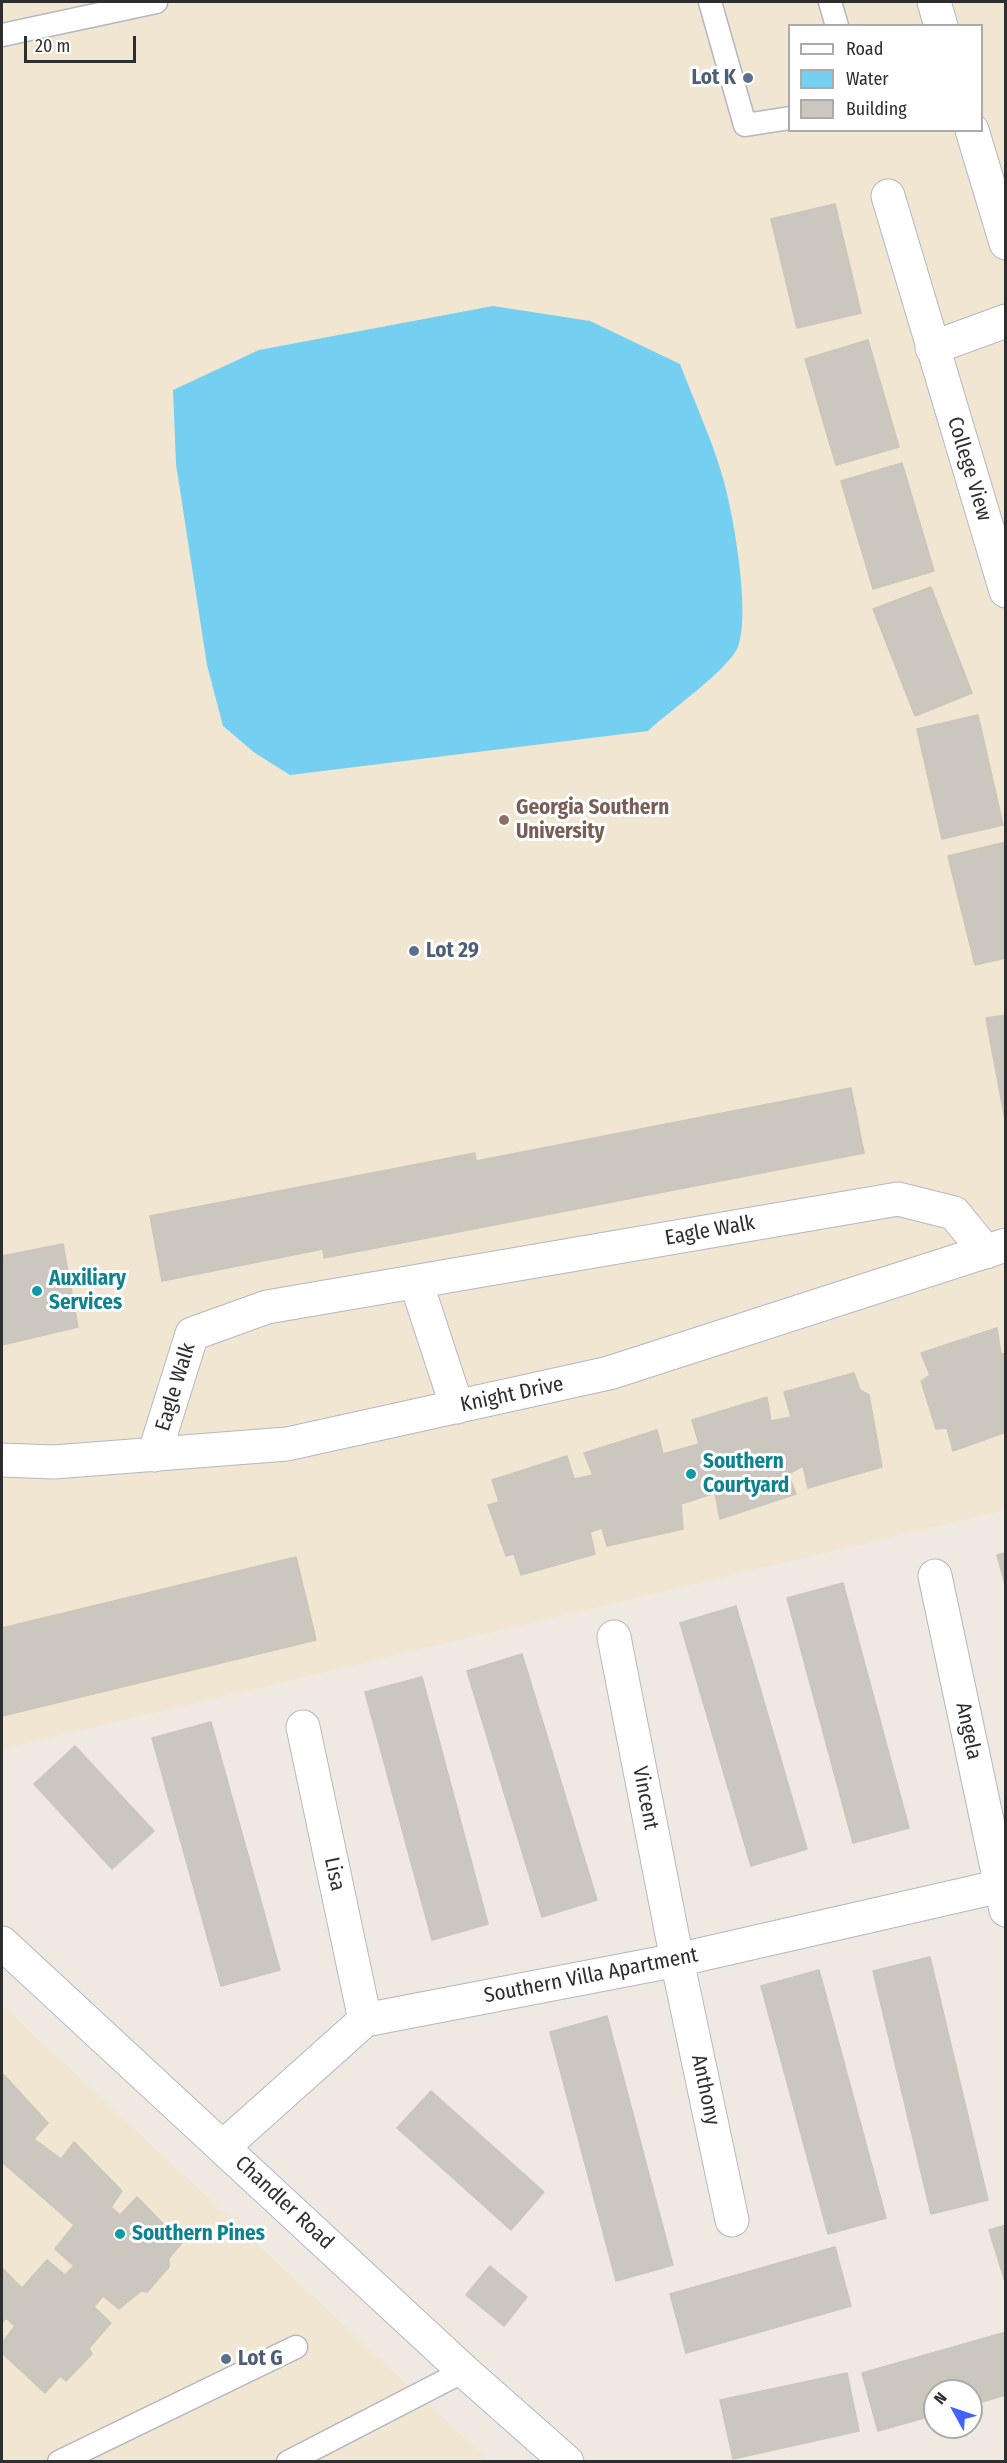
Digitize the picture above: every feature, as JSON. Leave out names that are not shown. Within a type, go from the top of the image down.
[{"type":"street","points":[[934,2],[940,24]]},
{"type":"street","points":[[973,132],[1005,243]]},
{"type":"street","name":"College View","points":[[888,196],[1005,591]]},
{"type":"street","points":[[932,348],[1005,321]]},
{"type":"street","name":"Eagle Walk","points":[[154,1455],[192,1334],[267,1307],[898,1199],[954,1213],[995,1249]]},
{"type":"street","name":"Knight Drive","points":[[2,1460],[54,1462],[287,1444],[609,1373],[995,1249]]},
{"type":"street","points":[[416,1282],[457,1407]]},
{"type":"street","name":"Angela","points":[[935,1576],[1003,1898]]},
{"type":"street","name":"Vincent","points":[[614,1637],[677,1960]]},
{"type":"street","name":"Lisa","points":[[303,1727],[365,2020]]},
{"type":"street","name":"Southern Villa Apartment","points":[[365,2020],[1003,1898]]},
{"type":"street","name":"Chandler Road","points":[[2,1942],[464,2371],[567,2462]]},
{"type":"street","name":"Anthony","points":[[677,1960],[732,2220]]},
{"type":"street","points":[[223,2147],[365,2020]]},
{"type":"lane","points":[[2,35],[156,2]]},
{"type":"lane","points":[[710,2],[745,125],[788,118]]},
{"type":"lane","points":[[830,2],[836,24]]},
{"type":"lane","points":[[59,2462],[296,2347]]},
{"type":"lane","points":[[288,2462],[464,2371]]},
{"type":"shaded area","name":"Georgia Southern University","points":[[2,2],[1005,2],[1005,1510],[2,1749]]},
{"type":"shaded area","points":[[2,2005],[489,2461],[2,2461]]},
{"type":"water","points":[[493,306],[590,321],[680,364],[718,461],[731,512],[742,587],[743,611],[738,647],[723,667],[648,731],[290,775],[255,753],[223,726],[207,665],[176,464],[173,390],[259,350]]},
{"type":"building","points":[[835,204],[861,313],[797,328],[771,219]]},
{"type":"building","points":[[868,340],[899,447],[836,465],[805,359]]},
{"type":"building","points":[[902,463],[934,571],[873,589],[841,481]]},
{"type":"building","points":[[931,587],[972,693],[915,716],[873,609]]},
{"type":"building","points":[[978,715],[1003,825],[942,839],[917,729]]},
{"type":"building","points":[[1006,842],[1006,958],[975,965],[948,856]]},
{"type":"building","points":[[1006,1015],[1006,1125],[986,1018]]},
{"type":"building","points":[[851,1088],[864,1153],[324,1258],[323,1249],[162,1281],[150,1216],[475,1153],[476,1161]]},
{"type":"building","name":"Auxiliary Services","points":[[63,1244],[78,1327],[2,1345],[2,1256]]},
{"type":"building","points":[[997,1328],[1001,1354],[1006,1353],[1006,1432],[953,1451],[947,1428],[936,1429],[921,1381],[930,1375],[921,1353]]},
{"type":"building","name":"Southern Courtyard","points":[[854,1373],[860,1390],[869,1395],[882,1467],[808,1488],[803,1466],[788,1474],[796,1494],[720,1519],[715,1493],[681,1504],[683,1529],[607,1546],[602,1528],[590,1532],[595,1554],[521,1575],[514,1554],[506,1556],[488,1505],[499,1502],[492,1480],[567,1456],[574,1479],[593,1475],[584,1453],[657,1430],[663,1454],[699,1444],[692,1420],[767,1397],[771,1421],[791,1417],[784,1392]]},
{"type":"building","points":[[1006,1553],[1006,1588],[997,1555]]},
{"type":"building","points":[[296,1557],[316,1640],[2,1716],[2,1628]]},
{"type":"building","points":[[843,1583],[909,1828],[853,1843],[787,1598]]},
{"type":"building","points":[[736,1606],[807,1849],[751,1866],[680,1623]]},
{"type":"building","points":[[522,1654],[597,1900],[542,1917],[467,1671]]},
{"type":"building","points":[[422,1677],[488,1924],[432,1940],[365,1692]]},
{"type":"building","points":[[211,1722],[280,1970],[221,1986],[152,1738]]},
{"type":"building","points":[[75,1746],[154,1831],[112,1869],[34,1784]]},
{"type":"building","points":[[930,1957],[988,2200],[931,2214],[873,1971]]},
{"type":"building","points":[[819,1970],[886,2218],[828,2234],[761,1986]]},
{"type":"building","points":[[607,2016],[673,2265],[616,2281],[550,2032]]},
{"type":"building","name":"Southern Pines","points":[[4,2075],[48,2123],[34,2139],[61,2159],[74,2142],[122,2191],[111,2207],[120,2215],[137,2197],[182,2243],[169,2258],[169,2267],[147,2292],[141,2291],[119,2309],[103,2296],[94,2307],[111,2323],[89,2348],[92,2354],[66,2381],[60,2376],[45,2393],[2,2353],[2,2343],[15,2326],[6,2318],[2,2323],[2,2268],[22,2288],[47,2260],[65,2275],[74,2266],[55,2249],[74,2225],[2,2162],[2,2078]]},
{"type":"building","points":[[431,2091],[544,2192],[511,2230],[397,2128]]},
{"type":"building","points":[[1006,2225],[1006,2285],[989,2230]]},
{"type":"building","points":[[835,2247],[851,2306],[686,2353],[670,2294]]},
{"type":"building","points":[[490,2266],[527,2297],[504,2326],[466,2295]]},
{"type":"building","points":[[1006,2332],[1006,2395],[983,2402],[983,2379],[923,2379],[923,2418],[878,2431],[862,2373]]},
{"type":"building","points":[[847,2373],[859,2431],[733,2459],[720,2400]]},
{"type":"place","name":"Lot K","points":[[748,78]]},
{"type":"place","name":"Georgia Southern University","points":[[504,820]]},
{"type":"place","name":"Lot 29","points":[[414,951]]},
{"type":"place","name":"Auxiliary Services","points":[[37,1291]]},
{"type":"place","name":"Southern Courtyard","points":[[691,1474]]},
{"type":"place","name":"Southern Pines","points":[[120,2234]]},
{"type":"place","name":"Lot G","points":[[226,2359]]}]
